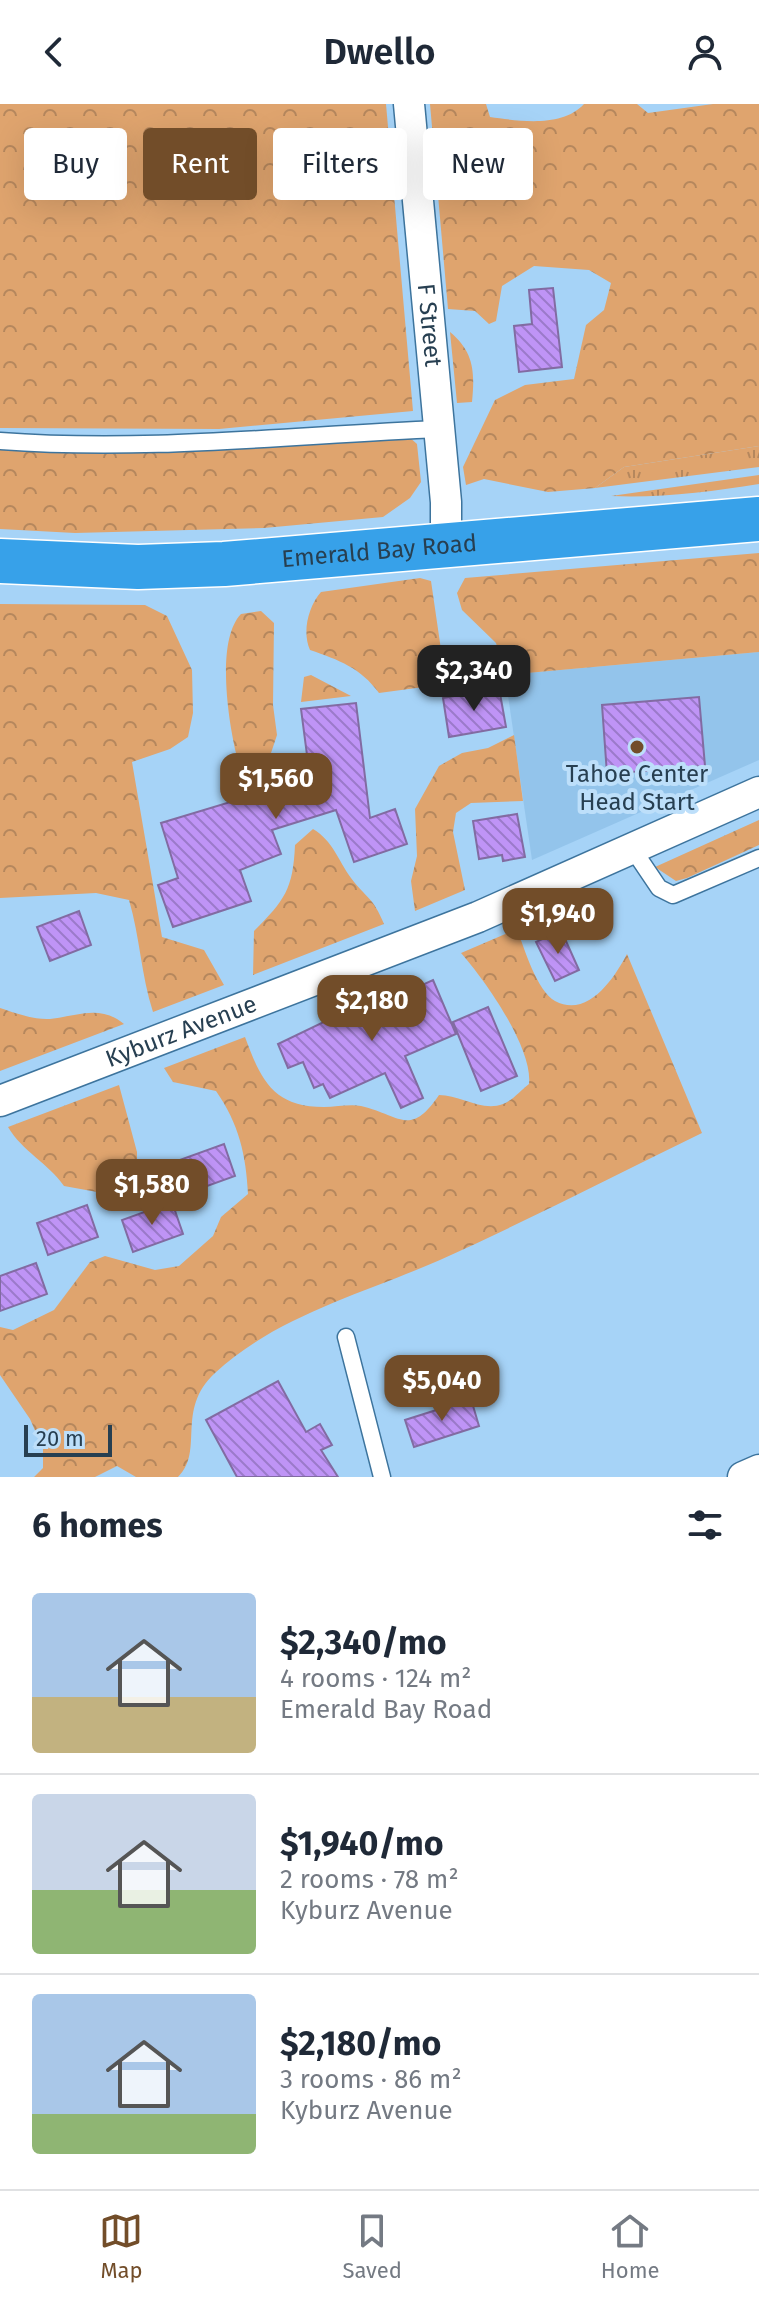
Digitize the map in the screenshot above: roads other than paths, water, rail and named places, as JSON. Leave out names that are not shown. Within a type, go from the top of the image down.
[{"type":"highway","name":"Emerald Bay Road","points":[[0,561],[74,566],[224,564],[446,548],[759,519]]},
{"type":"street","name":"F Street","points":[[409,104],[439,429],[446,548]]},
{"type":"street","name":"Kyburz Avenue","points":[[0,1101],[401,948],[759,792]]},
{"type":"street","points":[[743,1477],[759,1470]]},
{"type":"lane","points":[[0,441],[50,445],[205,441],[439,429]]},
{"type":"lane","points":[[632,848],[659,888],[673,895],[759,858]]},
{"type":"lane","points":[[346,1337],[382,1477]]},
{"type":"place","name":"Tahoe Center Head Start","points":[[637,747]]}]
